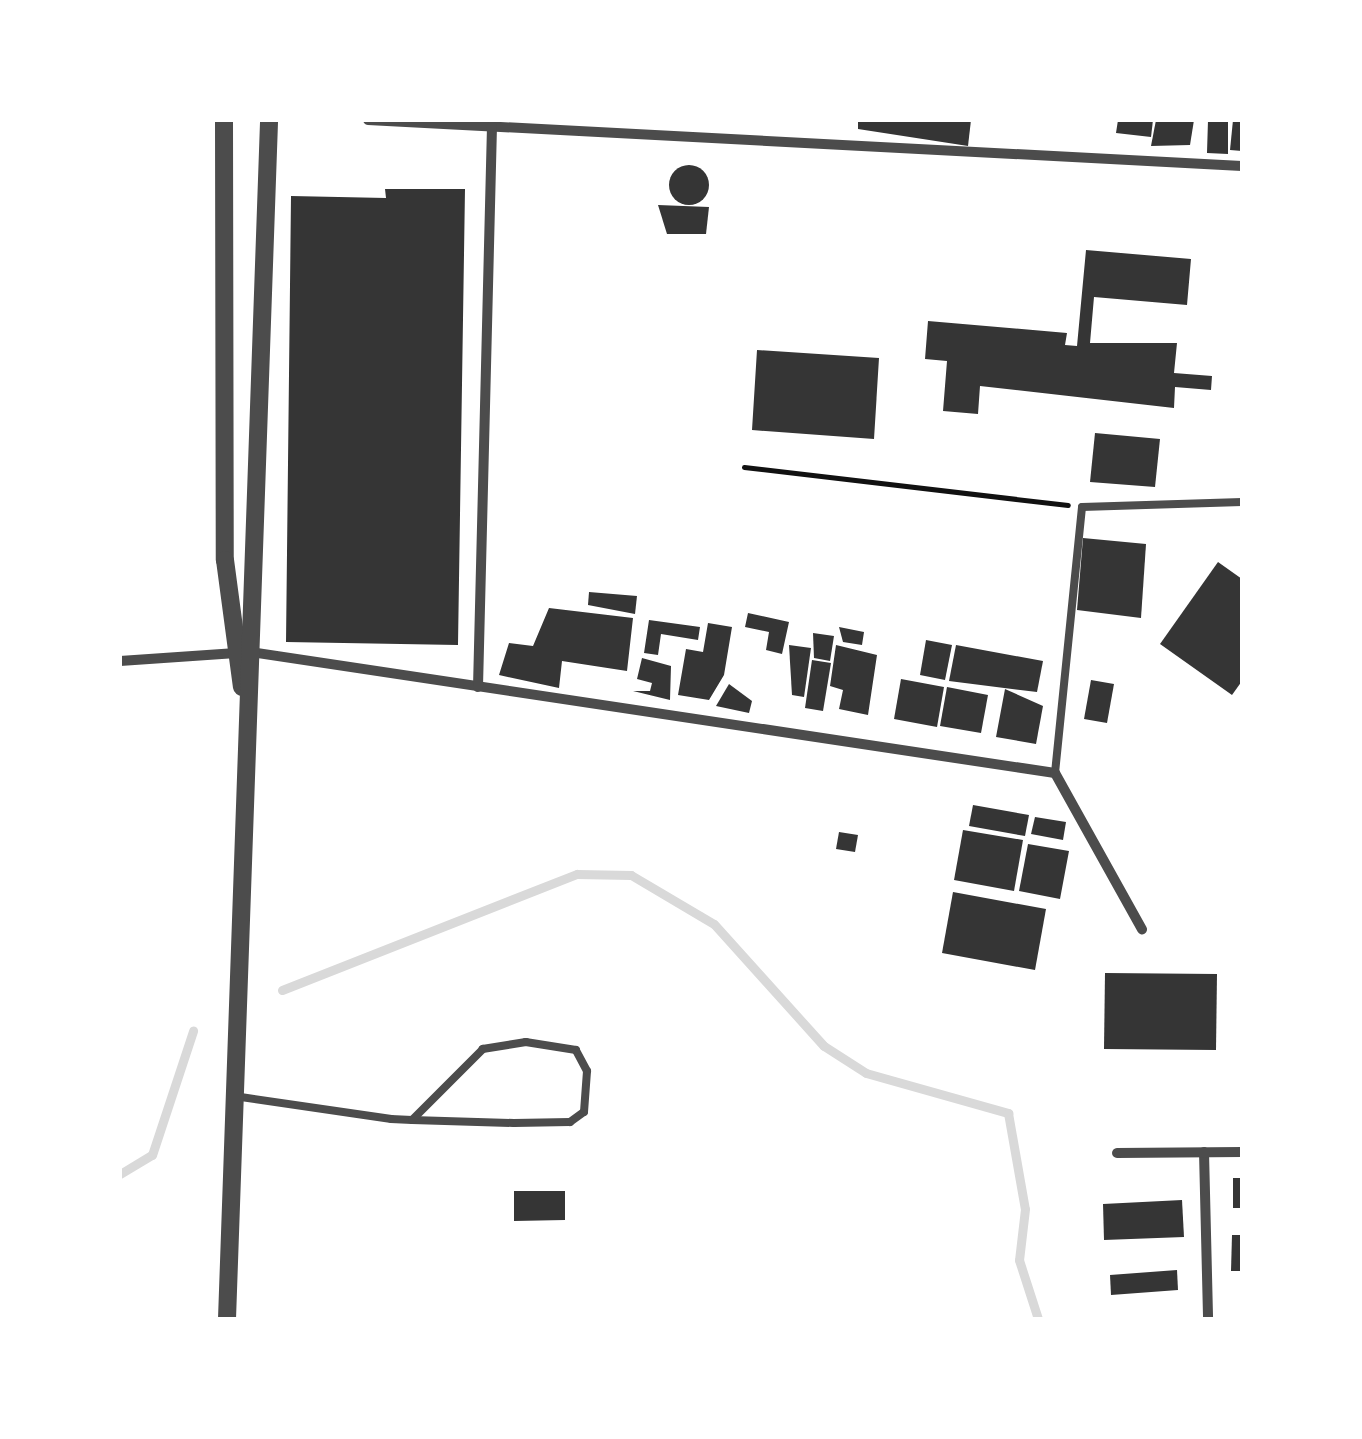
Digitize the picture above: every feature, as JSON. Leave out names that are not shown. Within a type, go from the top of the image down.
[{"type":"street","points":[[224,120],[225,560],[244,654]]},
{"type":"street","points":[[227,1319],[248,716],[244,654],[270,120]]},
{"type":"street","points":[[368,120],[1242,166]]},
{"type":"street","points":[[478,687],[492,126]]},
{"type":"street","points":[[120,660],[244,654],[1054,774],[1142,929]]},
{"type":"street","points":[[1204,1152],[1208,1319]]},
{"type":"street","points":[[1117,1153],[1242,1152]]},
{"type":"lane","points":[[1054,774],[1082,506],[1242,502]]},
{"type":"lane","points":[[234,1096],[412,1120],[570,1122],[584,1112],[587,1071],[576,1050],[526,1042],[483,1049],[412,1120]]},
{"type":"path","points":[[744,467],[1082,506]]},
{"type":"building","points":[[858,120],[971,120],[968,146],[858,129]]},
{"type":"building","points":[[1118,120],[1153,120],[1151,137],[1116,133]]},
{"type":"building","points":[[1156,120],[1194,120],[1190,145],[1151,146]]},
{"type":"building","points":[[1208,120],[1228,120],[1228,154],[1207,153]]},
{"type":"building","points":[[1233,120],[1242,120],[1242,151],[1230,150]]},
{"type":"building","points":[[689,165],[703,171],[709,185],[703,199],[689,205],[675,199],[669,185],[675,171]]},
{"type":"building","points":[[385,189],[465,189],[458,645],[286,642],[291,196],[386,198]]},
{"type":"building","points":[[658,205],[709,207],[706,234],[667,234]]},
{"type":"building","points":[[1086,250],[1191,259],[1187,305],[1094,297],[1090,343],[1177,343],[1174,373],[1212,376],[1211,390],[1175,387],[1174,408],[980,386],[978,414],[943,411],[947,361],[925,359],[928,321],[1067,333],[1065,345],[1077,346]]},
{"type":"building","points":[[757,350],[879,358],[874,439],[752,430]]},
{"type":"building","points":[[1095,433],[1160,439],[1155,487],[1090,482]]},
{"type":"building","points":[[1083,538],[1146,544],[1141,618],[1077,610]]},
{"type":"building","points":[[1218,562],[1242,579],[1242,681],[1232,695],[1160,644]]},
{"type":"building","points":[[589,592],[637,596],[635,614],[588,605]]},
{"type":"building","points":[[549,608],[633,618],[627,671],[562,661],[559,688],[499,675],[509,643],[533,646]]},
{"type":"building","points":[[748,613],[789,622],[782,654],[766,650],[769,632],[745,627]]},
{"type":"building","points":[[649,620],[700,627],[698,640],[661,634],[658,655],[644,653]]},
{"type":"building","points":[[708,623],[732,627],[724,675],[709,700],[678,695],[686,649],[703,652]]},
{"type":"building","points":[[839,627],[864,632],[862,645],[843,642]]},
{"type":"building","points":[[813,633],[834,636],[830,661],[814,658]]},
{"type":"building","points":[[926,640],[952,645],[945,680],[920,675]]},
{"type":"building","points":[[789,645],[811,648],[804,697],[792,695]]},
{"type":"building","points":[[836,645],[877,655],[868,715],[839,709],[843,690],[830,686]]},
{"type":"building","points":[[956,645],[1043,661],[1037,692],[949,681]]},
{"type":"building","points":[[642,658],[671,666],[670,700],[633,691],[650,691],[652,683],[637,679]]},
{"type":"building","points":[[812,660],[831,663],[823,711],[805,708]]},
{"type":"building","points":[[901,679],[944,687],[937,727],[894,719]]},
{"type":"building","points":[[1091,680],[1114,684],[1107,723],[1084,719]]},
{"type":"building","points":[[729,684],[752,701],[749,713],[716,706]]},
{"type":"building","points":[[947,687],[988,695],[981,733],[940,726]]},
{"type":"building","points":[[1005,689],[1043,706],[1036,744],[996,737]]},
{"type":"building","points":[[973,805],[1029,815],[1025,836],[969,826]]},
{"type":"building","points":[[1035,817],[1066,822],[1063,840],[1031,834]]},
{"type":"building","points":[[963,830],[1023,840],[1014,891],[954,880]]},
{"type":"building","points":[[839,832],[858,835],[855,852],[836,849]]},
{"type":"building","points":[[1028,844],[1069,851],[1060,899],[1019,891]]},
{"type":"building","points":[[953,892],[1046,909],[1035,970],[942,953]]},
{"type":"building","points":[[1105,973],[1217,974],[1216,1050],[1104,1049]]},
{"type":"building","points":[[1233,1178],[1242,1178],[1242,1208],[1233,1208]]},
{"type":"building","points":[[514,1191],[565,1191],[565,1220],[514,1221]]},
{"type":"building","points":[[1182,1200],[1184,1237],[1104,1240],[1103,1204]]},
{"type":"building","points":[[1232,1235],[1242,1235],[1242,1271],[1231,1271]]},
{"type":"building","points":[[1177,1270],[1178,1290],[1111,1295],[1110,1275]]},
{"type":"waterway","points":[[282,990],[577,874],[631,875],[714,924],[824,1046],[866,1073],[1008,1113],[1025,1209],[1019,1260],[1038,1319]]},
{"type":"waterway","points":[[120,1174],[152,1155],[193,1031]]}]
